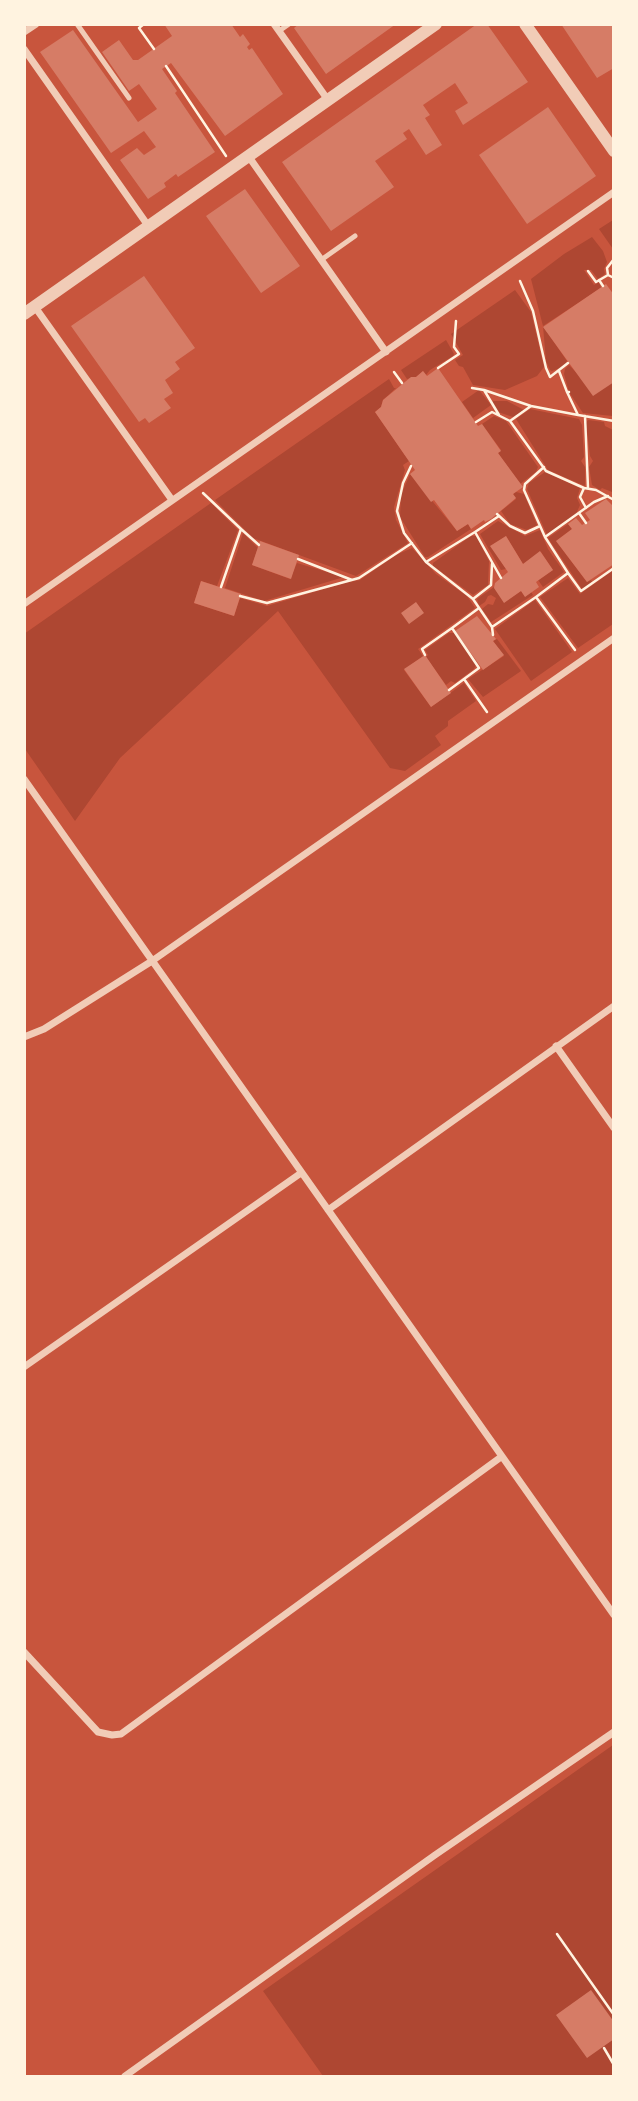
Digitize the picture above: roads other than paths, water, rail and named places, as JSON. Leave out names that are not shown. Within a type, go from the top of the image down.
[{"type":"street","points":[[24,32],[36,24]]},
{"type":"street","points":[[172,500],[30,311],[436,24]]},
{"type":"street","points":[[525,24],[614,152]]},
{"type":"street","points":[[277,28],[328,100]]},
{"type":"street","points":[[24,49],[149,227]]},
{"type":"street","points":[[249,157],[386,352]]},
{"type":"street","points":[[24,604],[614,192]]},
{"type":"street","points":[[24,1037],[44,1029],[152,961],[614,638]]},
{"type":"street","points":[[24,779],[614,1615]]},
{"type":"street","points":[[328,1210],[614,1006]]},
{"type":"street","points":[[556,1046],[614,1128]]},
{"type":"street","points":[[24,1367],[301,1174]]},
{"type":"street","points":[[24,1652],[98,1731],[112,1735],[121,1734],[501,1457]]},
{"type":"street","points":[[125,2077],[435,1855],[614,1732]]},
{"type":"lane","points":[[77,24],[129,98]]},
{"type":"lane","points":[[277,28],[289,24]]},
{"type":"lane","points":[[321,260],[355,236]]}]
